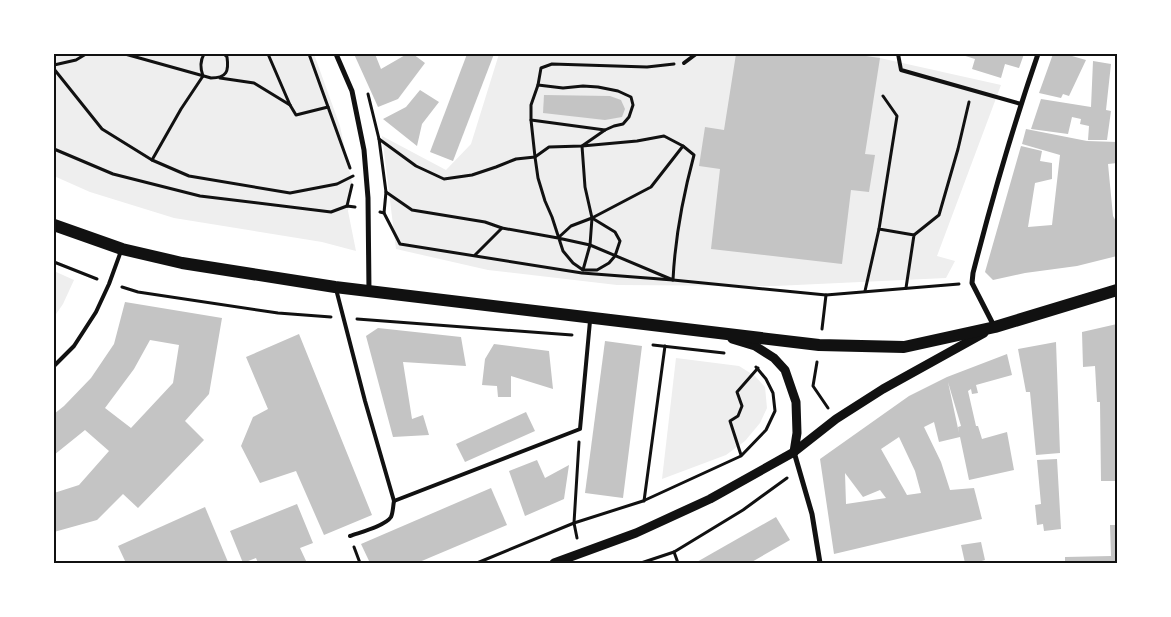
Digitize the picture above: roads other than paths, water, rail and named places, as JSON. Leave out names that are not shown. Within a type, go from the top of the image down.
[{"type":"main road","points":[[54,225],[122,248],[182,262],[335,287],[820,345],[904,347],[995,327],[1117,290]]},
{"type":"street","points":[[336,54],[352,91],[364,150],[369,209],[369,291]]},
{"type":"street","points":[[554,563],[636,533],[710,499],[794,452],[836,419],[883,389],[995,327],[972,283],[992,198],[1038,54]]},
{"type":"street","points":[[706,330],[755,346],[774,358],[785,370],[796,402],[794,452],[812,514],[820,563]]},
{"type":"lane","points":[[684,63],[696,54]]},
{"type":"lane","points":[[898,54],[901,70],[1021,104]]},
{"type":"lane","points":[[54,366],[74,346],[96,312],[109,284],[122,248]]},
{"type":"lane","points":[[335,287],[394,501],[392,513],[386,522],[350,536]]},
{"type":"lane","points":[[394,501],[580,429],[591,318]]}]
